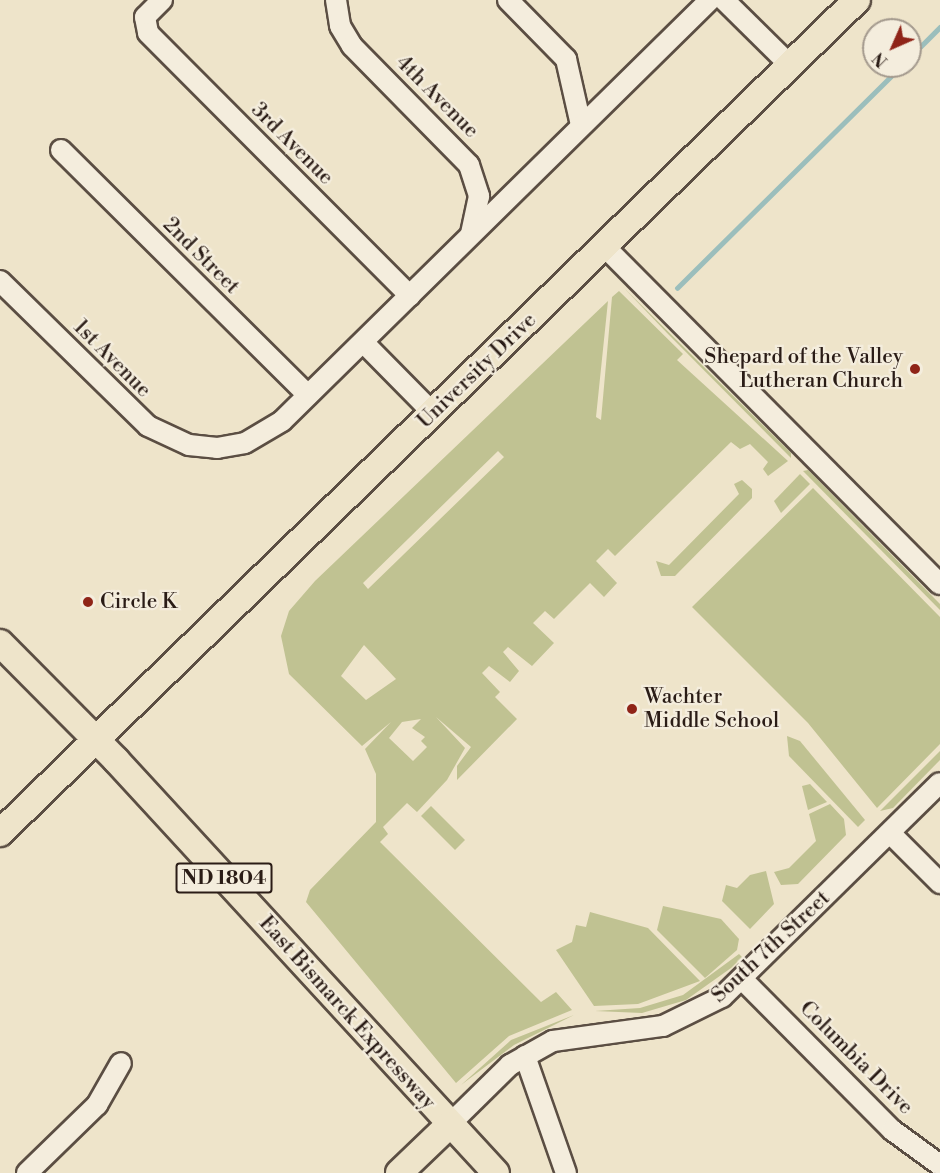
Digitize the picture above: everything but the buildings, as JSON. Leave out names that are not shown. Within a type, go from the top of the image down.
[{"type":"main road","name":"University Drive","points":[[0,833],[606,247],[856,0]]},
{"type":"main road","name":"East Bismarck Expressway","points":[[0,643],[95,739],[448,1125],[496,1173]]},
{"type":"main road","name":"South 7th Street","points":[[399,1173],[448,1125]]},
{"type":"street","name":"3rd Avenue","points":[[162,0],[143,23],[410,296]]},
{"type":"street","name":"4th Avenue","points":[[336,0],[340,26],[352,46],[469,165],[479,196],[470,236]]},
{"type":"street","points":[[508,0],[566,59],[576,83],[581,125]]},
{"type":"street","name":"1st Avenue","points":[[0,281],[135,416],[161,434],[204,447],[231,447],[259,437],[308,395],[363,342],[710,0]]},
{"type":"street","points":[[724,0],[790,65]]},
{"type":"street","name":"2nd Street","points":[[61,150],[308,395]]},
{"type":"street","points":[[606,247],[939,582]]},
{"type":"street","points":[[363,342],[434,413]]},
{"type":"street","name":"South 7th Street","points":[[448,1125],[525,1056],[570,1036],[663,1026],[705,1007],[742,979],[940,783]]},
{"type":"street","points":[[890,833],[940,883]]},
{"type":"street","name":"Columbia Drive","points":[[742,979],[892,1130],[940,1165]]},
{"type":"street","points":[[525,1056],[566,1173]]},
{"type":"street","points":[[27,1173],[97,1105],[121,1063]]},
{"type":"green space","points":[[623,287],[791,453],[791,458],[668,334]]},
{"type":"green space","points":[[619,291],[683,354],[677,360],[788,461],[768,476],[763,469],[768,462],[750,444],[740,449],[731,442],[615,556],[608,549],[596,561],[617,583],[604,597],[590,583],[554,619],[545,611],[533,623],[554,643],[532,666],[508,647],[503,652],[519,671],[510,682],[489,666],[482,673],[500,692],[495,697],[517,719],[457,780],[457,766],[471,747],[436,717],[465,748],[447,780],[417,812],[407,803],[383,827],[388,834],[380,842],[541,1002],[556,992],[572,1010],[509,1036],[456,1083],[306,902],[310,890],[376,822],[376,774],[365,749],[391,722],[362,746],[289,674],[281,636],[289,611],[315,581],[608,301],[596,417],[601,420],[612,297]],"holes":[[[498,451],[504,457],[368,589],[363,583]],[[364,645],[396,679],[366,700],[341,676]],[[421,719],[412,728],[425,737],[421,741],[427,747],[413,761],[389,738],[402,722]]]},
{"type":"green space","points":[[808,470],[940,604],[940,610],[803,471]]},
{"type":"green space","points":[[800,474],[810,484],[781,513],[774,501]]},
{"type":"green space","points":[[742,480],[752,489],[752,498],[675,576],[661,576],[656,561],[669,565],[739,494],[734,484]]},
{"type":"green space","points":[[813,488],[940,617],[940,744],[877,808],[808,723],[692,607]]},
{"type":"green space","points":[[787,736],[800,741],[865,820],[858,827],[789,756]]},
{"type":"green space","points":[[940,751],[940,760],[893,808],[880,811]]},
{"type":"green space","points":[[810,784],[827,802],[808,810],[802,786]]},
{"type":"green space","points":[[830,804],[844,819],[846,835],[798,884],[781,885],[774,872],[789,868],[816,841],[809,814]]},
{"type":"green space","points":[[431,806],[465,840],[455,850],[421,816]]},
{"type":"green space","points":[[766,871],[774,904],[750,929],[722,901],[726,885],[737,888],[750,875]]},
{"type":"green space","points":[[663,906],[721,919],[739,939],[737,950],[705,978],[657,930]]},
{"type":"green space","points":[[590,912],[648,928],[700,981],[638,1004],[594,1006],[556,950],[572,942],[576,925],[586,927]]},
{"type":"green space","points":[[739,954],[742,957],[731,968],[686,1000],[642,1013],[595,1011],[640,1008],[683,995]]},
{"type":"green space","points":[[574,1015],[514,1045],[461,1085],[511,1040]]},
{"type":"waterway","points":[[922,45],[940,27]]},
{"type":"waterway","points":[[677,288],[889,78]]},
{"type":"place","name":"Shepard of the Valley Lutheran Church","points":[[915,369]]},
{"type":"place","name":"Circle K","points":[[88,602]]},
{"type":"place","name":"Wachter Middle School","points":[[632,709]]}]
